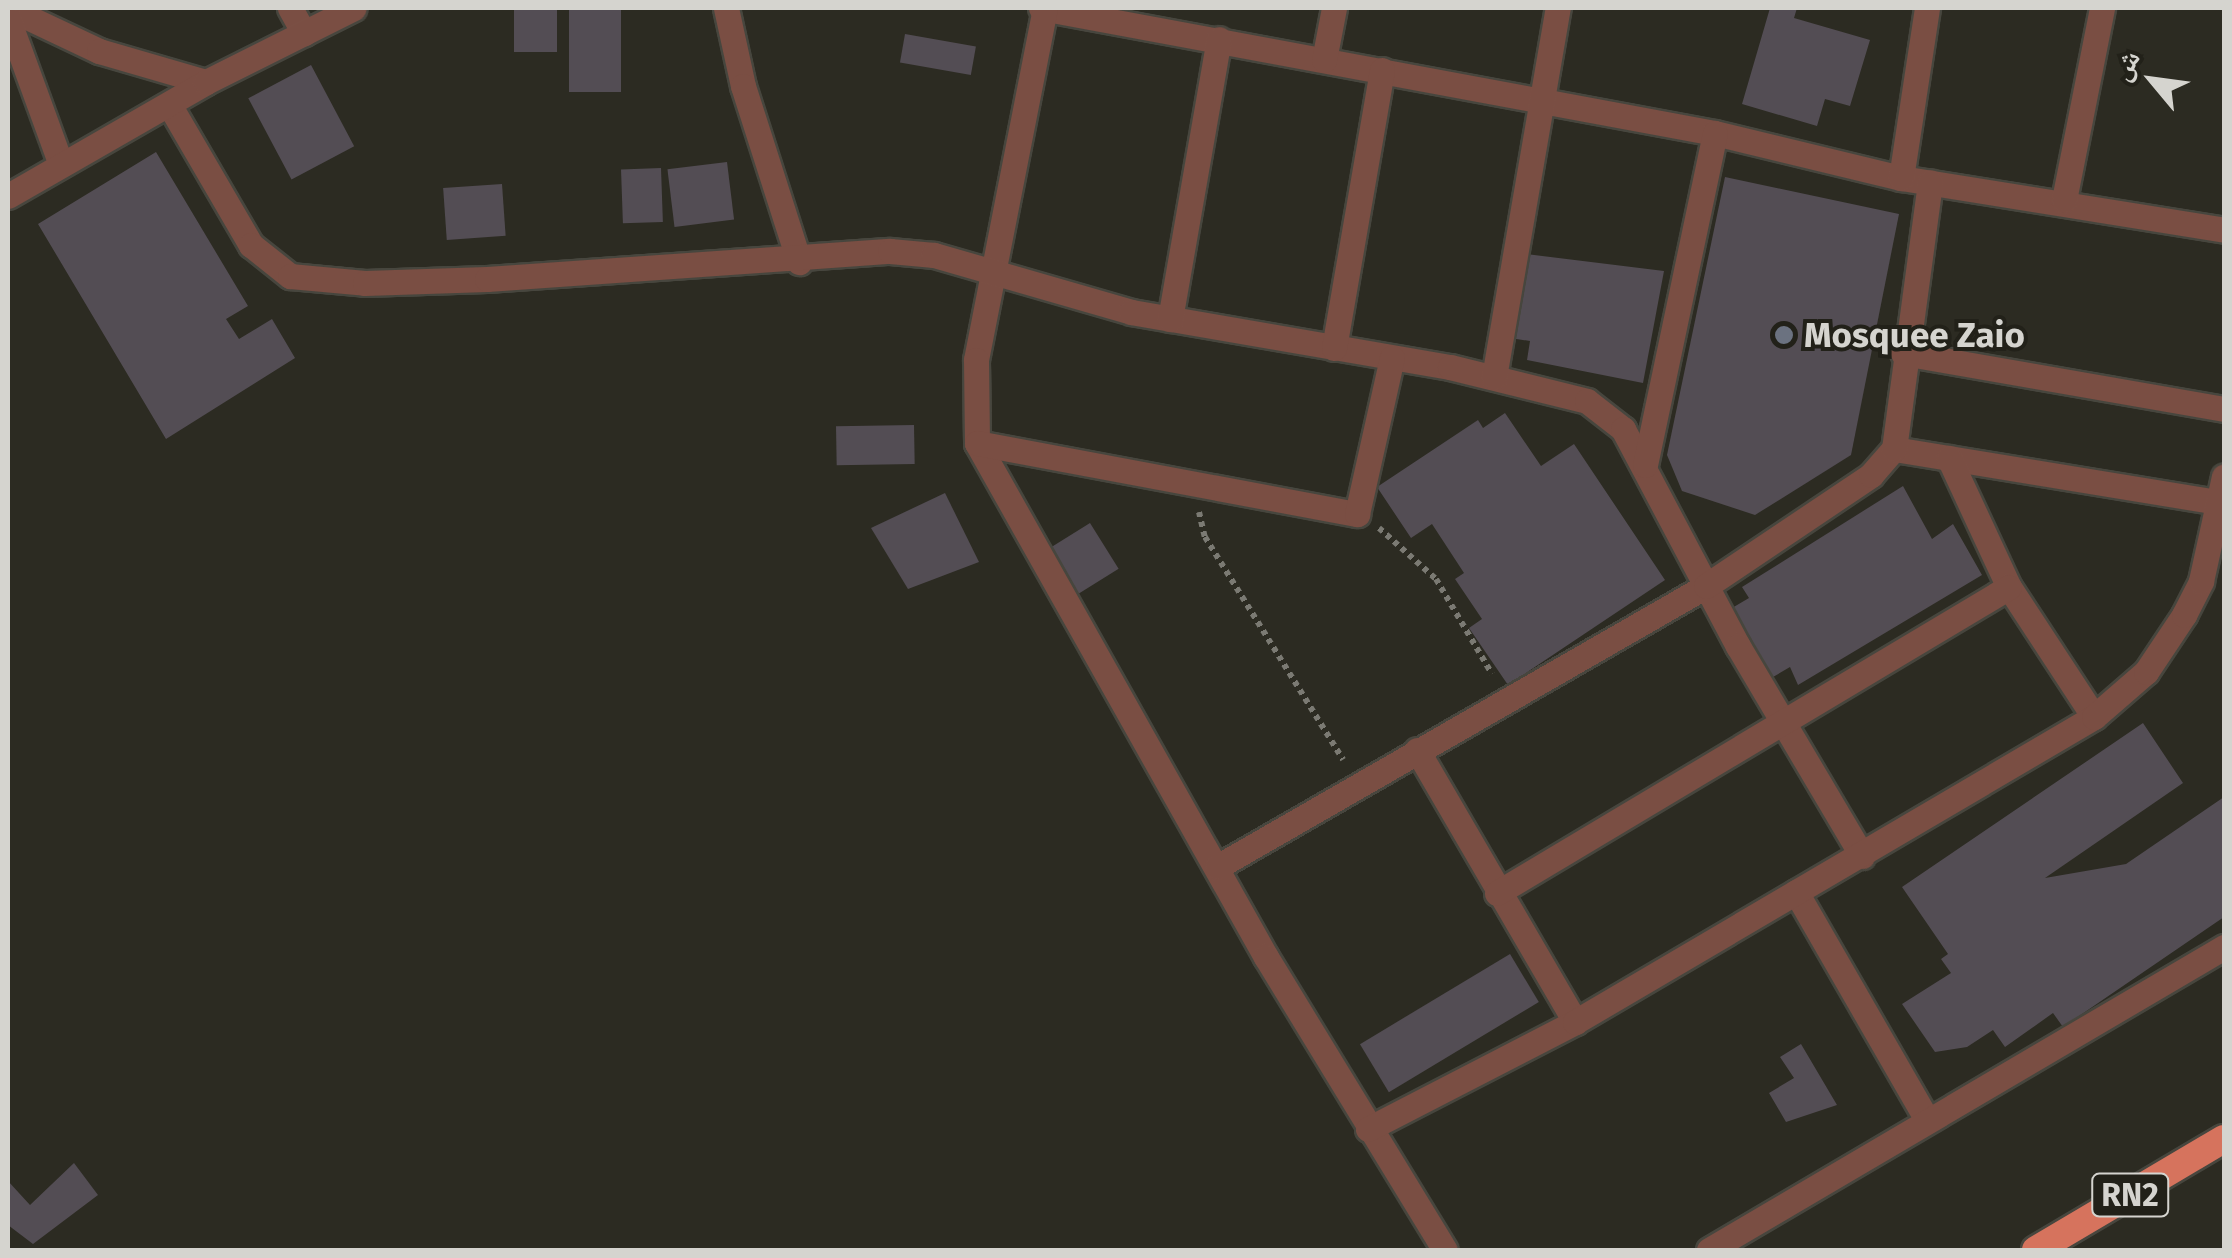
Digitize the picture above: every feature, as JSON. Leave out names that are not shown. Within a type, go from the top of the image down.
[{"type":"highway","name":"RN2","points":[[2036,1250],[2224,1139]]},
{"type":"street","points":[[8,8],[99,51],[206,82]]},
{"type":"street","points":[[290,8],[304,32]]},
{"type":"street","points":[[8,196],[206,82],[354,8]]},
{"type":"street","points":[[726,8],[743,86],[799,262]]},
{"type":"street","points":[[1445,1250],[1368,1129],[977,442],[976,360],[1043,8],[1084,9],[1542,103],[1715,133],[1900,178],[2064,200],[2224,230]]},
{"type":"street","points":[[1324,60],[1334,8]]},
{"type":"street","points":[[1494,377],[1558,8]]},
{"type":"street","points":[[1900,178],[1927,8]]},
{"type":"street","points":[[2064,200],[2102,8]]},
{"type":"street","points":[[8,20],[61,165]]},
{"type":"street","points":[[1170,319],[1220,39]]},
{"type":"street","points":[[1334,348],[1382,70]]},
{"type":"street","points":[[170,106],[251,244],[290,276],[364,283],[799,262],[890,251],[934,255],[993,275],[1170,319],[1541,386],[1604,410],[1645,465],[1706,586],[1862,856]]},
{"type":"street","points":[[1645,465],[1715,133]]},
{"type":"street","points":[[1217,868],[1357,783],[1706,586],[1856,489],[1894,449],[1903,353],[1930,182]]},
{"type":"street","points":[[1903,353],[2224,409]]},
{"type":"street","points":[[977,442],[1357,514],[1392,358]]},
{"type":"street","points":[[1894,449],[2221,502]]},
{"type":"street","points":[[1949,458],[2009,587],[2094,718]]},
{"type":"street","points":[[1368,1129],[1575,1022],[2094,718],[2146,672],[2184,614],[2201,582],[2224,476]]},
{"type":"street","points":[[1498,893],[1782,718],[2009,587]]},
{"type":"street","points":[[1417,750],[1575,1022]]},
{"type":"street","points":[[1796,892],[1927,1120]]},
{"type":"street","points":[[1709,1250],[2224,947]]},
{"type":"path","points":[[1196,486],[1206,537],[1357,783]]},
{"type":"path","points":[[1357,514],[1416,555],[1436,579],[1509,698]]},
{"type":"building","points":[[514,8],[557,8],[557,52],[514,52]]},
{"type":"building","points":[[569,8],[621,8],[621,92],[569,92]]},
{"type":"building","points":[[1770,8],[1797,8],[1794,18],[1870,40],[1850,106],[1825,99],[1817,126],[1742,104]]},
{"type":"building","points":[[905,34],[976,47],[971,75],[900,63]]},
{"type":"building","points":[[311,65],[354,146],[292,180],[248,98]]},
{"type":"building","points":[[156,152],[248,306],[226,319],[239,339],[272,319],[295,358],[166,439],[38,224]]},
{"type":"building","points":[[727,162],[734,220],[675,227],[667,169]]},
{"type":"building","points":[[661,168],[663,222],[623,223],[621,169]]},
{"type":"building","name":"Mosquee Zaio","points":[[1725,177],[1899,214],[1851,455],[1755,515],[1682,491],[1667,455]]},
{"type":"building","points":[[502,184],[506,236],[447,240],[443,188]]},
{"type":"building","points":[[1526,254],[1664,271],[1643,383],[1527,360],[1530,341],[1510,338]]},
{"type":"building","points":[[1505,413],[1541,466],[1574,444],[1665,580],[1508,685],[1469,628],[1482,619],[1455,579],[1464,573],[1432,524],[1411,538],[1377,487],[1478,420],[1483,428]]},
{"type":"building","points":[[914,425],[915,464],[837,465],[836,426]]},
{"type":"building","points":[[1903,486],[1932,539],[1953,524],[1982,575],[1798,685],[1790,667],[1773,677],[1732,608],[1749,598],[1742,587]]},
{"type":"building","points":[[945,493],[979,562],[908,589],[871,528]]},
{"type":"building","points":[[1090,523],[1119,569],[1075,596],[1046,551]]},
{"type":"building","points":[[2143,723],[2183,783],[2045,878],[2126,864],[2224,797],[2224,917],[2063,1027],[2053,1013],[2005,1047],[1993,1030],[1967,1047],[1935,1052],[1902,1004],[1951,973],[1941,959],[1948,954],[1902,887]]},
{"type":"building","points":[[1510,954],[1539,1002],[1389,1092],[1360,1044]]},
{"type":"building","points":[[1801,1044],[1837,1105],[1786,1122],[1769,1093],[1794,1078],[1780,1057]]},
{"type":"building","points":[[74,1163],[98,1195],[33,1244],[8,1225],[8,1181],[30,1205]]},
{"type":"place","name":"Mosquee Zaio","points":[[1784,335]]}]
